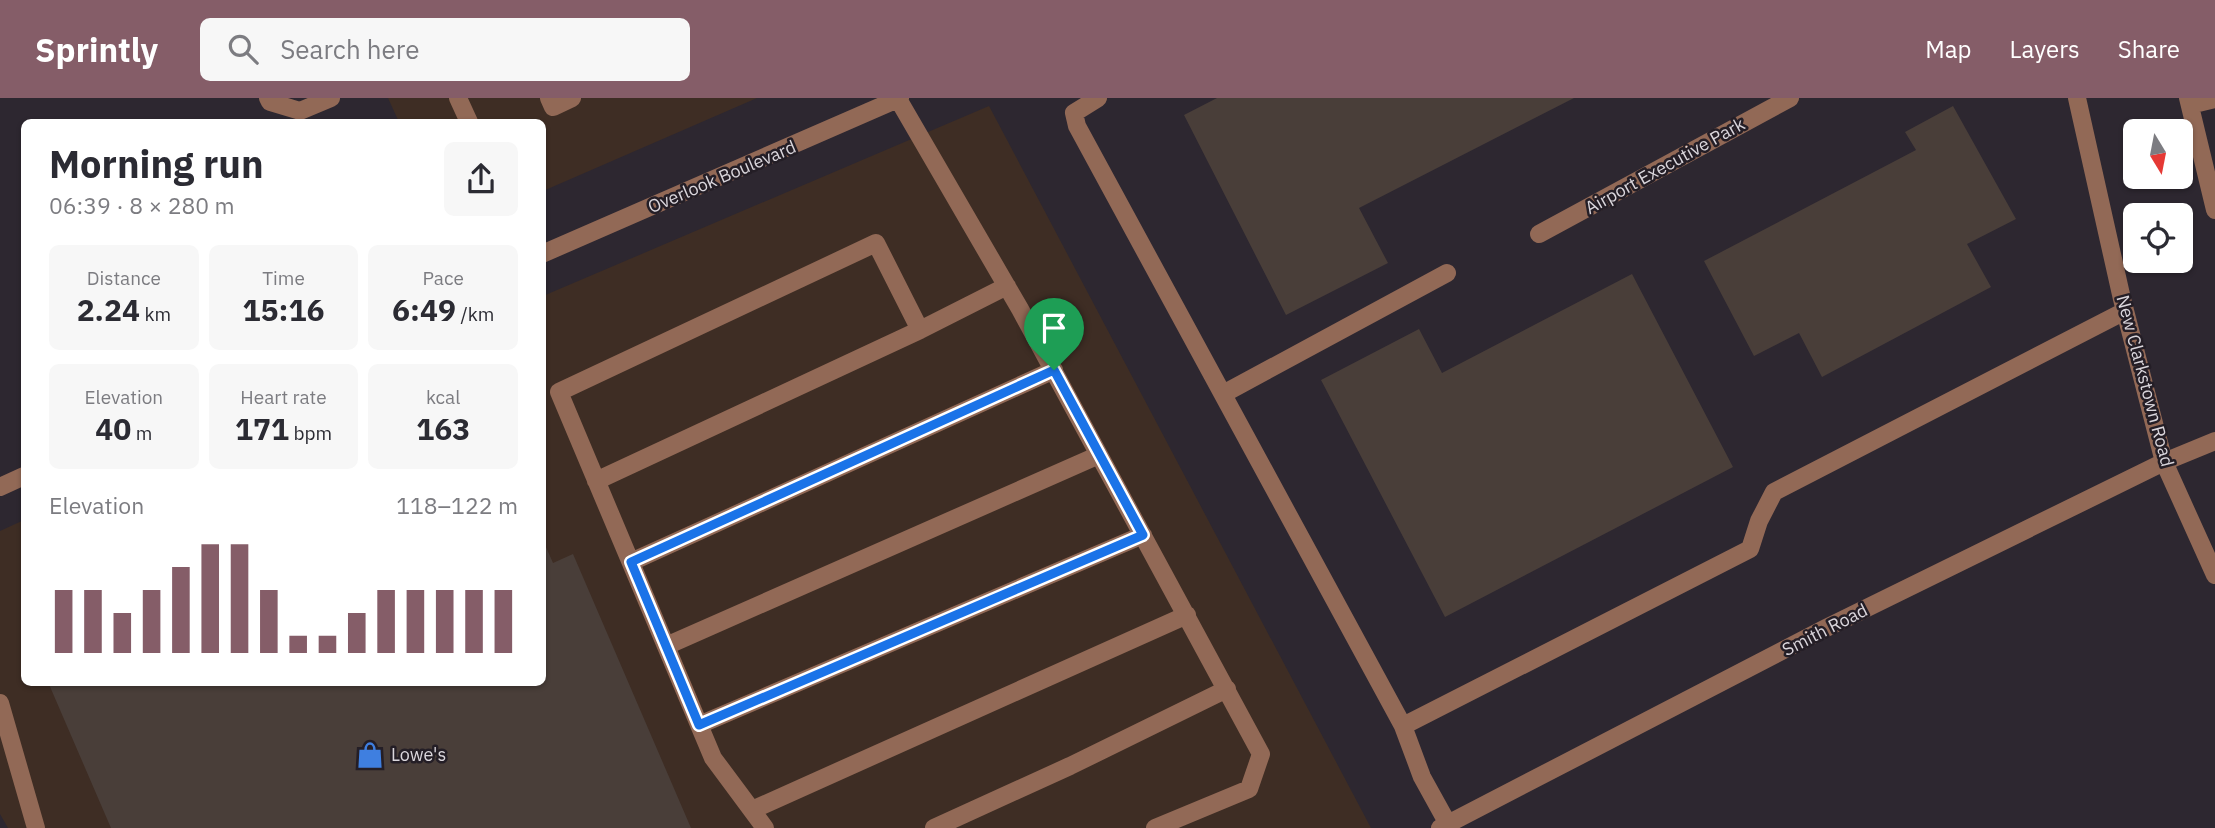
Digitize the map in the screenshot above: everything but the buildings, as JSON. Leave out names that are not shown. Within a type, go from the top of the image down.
[{"type":"street","points":[[268,98],[270,102],[300,111],[331,98]]},
{"type":"street","points":[[458,98],[468,119]]},
{"type":"street","points":[[549,98],[553,107],[572,98]]},
{"type":"street","points":[[899,98],[1054,370],[1261,754],[1248,789],[1154,828]]},
{"type":"street","name":"Overlook Boulevard","points":[[546,252],[899,98]]},
{"type":"street","points":[[1098,98],[1074,113],[1077,126],[1403,726],[1444,826]]},
{"type":"street","name":"Airport Executive Park","points":[[1539,234],[1790,98]]},
{"type":"street","name":"New Clarkstown Road","points":[[2077,98],[2125,312],[2164,462],[2215,575]]},
{"type":"street","points":[[2215,99],[2189,101],[2215,210]]},
{"type":"street","points":[[765,828],[713,758],[559,392],[876,243],[920,330]]},
{"type":"street","points":[[1223,394],[1447,273]]},
{"type":"street","points":[[596,481],[920,330],[1007,286]]},
{"type":"street","points":[[1403,726],[1750,549],[1773,492],[2125,312]]},
{"type":"street","points":[[631,562],[1054,370]]},
{"type":"street","name":"Smith Road","points":[[1444,826],[1824,629],[2164,462],[2215,441]]},
{"type":"street","points":[[666,646],[1099,455]]},
{"type":"street","points":[[0,487],[21,477]]},
{"type":"street","points":[[699,725],[1143,535]]},
{"type":"street","points":[[752,810],[1187,615]]},
{"type":"street","points":[[934,828],[1070,766],[1227,689]]},
{"type":"street","points":[[0,703],[36,828]]},
{"type":"shaded area","points":[[388,98],[757,98],[546,190],[546,119],[398,119]]},
{"type":"shaded area","points":[[989,106],[1371,828],[8,828],[0,814],[0,531],[21,521],[21,686],[546,686],[546,295]]},
{"type":"place","name":"Lowe's","points":[[370,755]]},
{"type":"route","points":[[1054,370],[1143,535],[699,725],[631,562],[1054,370]]}]
